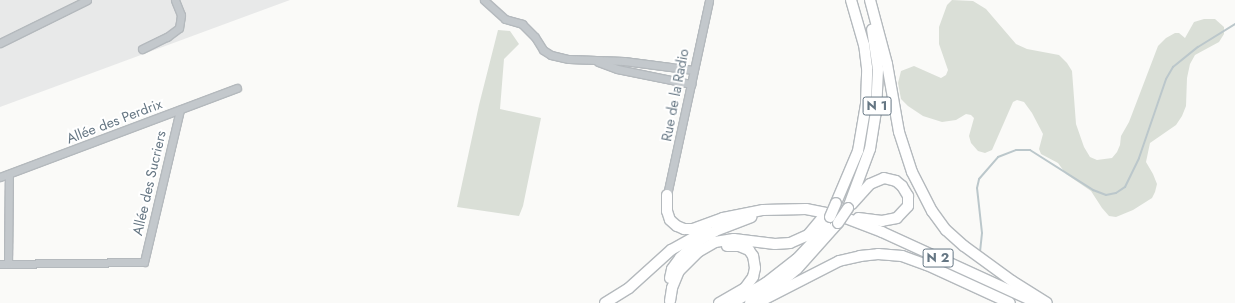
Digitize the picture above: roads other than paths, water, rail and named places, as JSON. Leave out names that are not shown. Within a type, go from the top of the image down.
[{"type":"highway","name":"N 1","points":[[750,303],[797,269],[833,218],[834,203],[847,179],[862,134],[867,92],[867,68],[864,45],[851,0]]},
{"type":"highway","name":"N 1","points":[[732,303],[766,283],[797,259],[812,244],[833,218],[848,208],[870,150],[877,105],[878,69],[875,39],[865,0]]},
{"type":"highway","points":[[870,0],[887,64],[899,132],[912,172],[924,198],[946,230],[964,246],[1012,281],[1048,303]]},
{"type":"highway","points":[[671,302],[672,288],[679,271],[692,257],[715,242],[734,239],[775,244],[790,243],[808,235],[833,218],[889,221],[902,214],[908,206],[908,196],[902,186],[896,181],[884,178],[870,184],[848,208]]},
{"type":"highway","points":[[668,195],[667,211],[670,220],[677,226],[684,229],[694,229],[723,218],[751,212],[796,209]]},
{"type":"highway","points":[[671,302],[669,287],[672,269],[680,258],[697,242],[715,231],[751,217],[796,209]]},
{"type":"highway","points":[[605,303],[629,288],[671,250],[695,236],[740,217],[767,211],[796,209]]},
{"type":"highway","name":"N 2","points":[[796,209],[816,210],[833,218],[882,232],[1037,303]]},
{"type":"highway","points":[[671,302],[682,276],[696,260],[709,252],[725,246],[746,248],[752,253],[754,260],[755,268],[753,277],[738,293],[719,303]]},
{"type":"highway","name":"N 2","points":[[757,303],[839,262],[860,256],[878,254],[902,256],[927,265],[1010,303]]},
{"type":"street","points":[[0,42],[87,0]]},
{"type":"street","points":[[142,49],[167,37],[179,28],[181,16],[175,0]]},
{"type":"street","points":[[484,0],[505,19],[522,24],[535,37],[543,50],[551,55],[569,59],[624,61],[693,70]]},
{"type":"street","name":"Rue de la Radio","points":[[668,195],[693,70],[709,0]]},
{"type":"street","points":[[590,59],[617,69],[691,84]]},
{"type":"street","name":"Allée des Perdrix","points":[[0,177],[237,88]]},
{"type":"street","name":"Allée des Sucriers","points":[[4,264],[144,262],[180,110]]},
{"type":"street","points":[[4,264],[9,174]]},
{"type":"waterway","points":[[980,252],[982,233],[977,188],[979,179],[998,157],[1016,150],[1030,150],[1093,190],[1106,195],[1116,193],[1125,187],[1139,158],[1166,79],[1173,67],[1198,47],[1235,24]]}]
